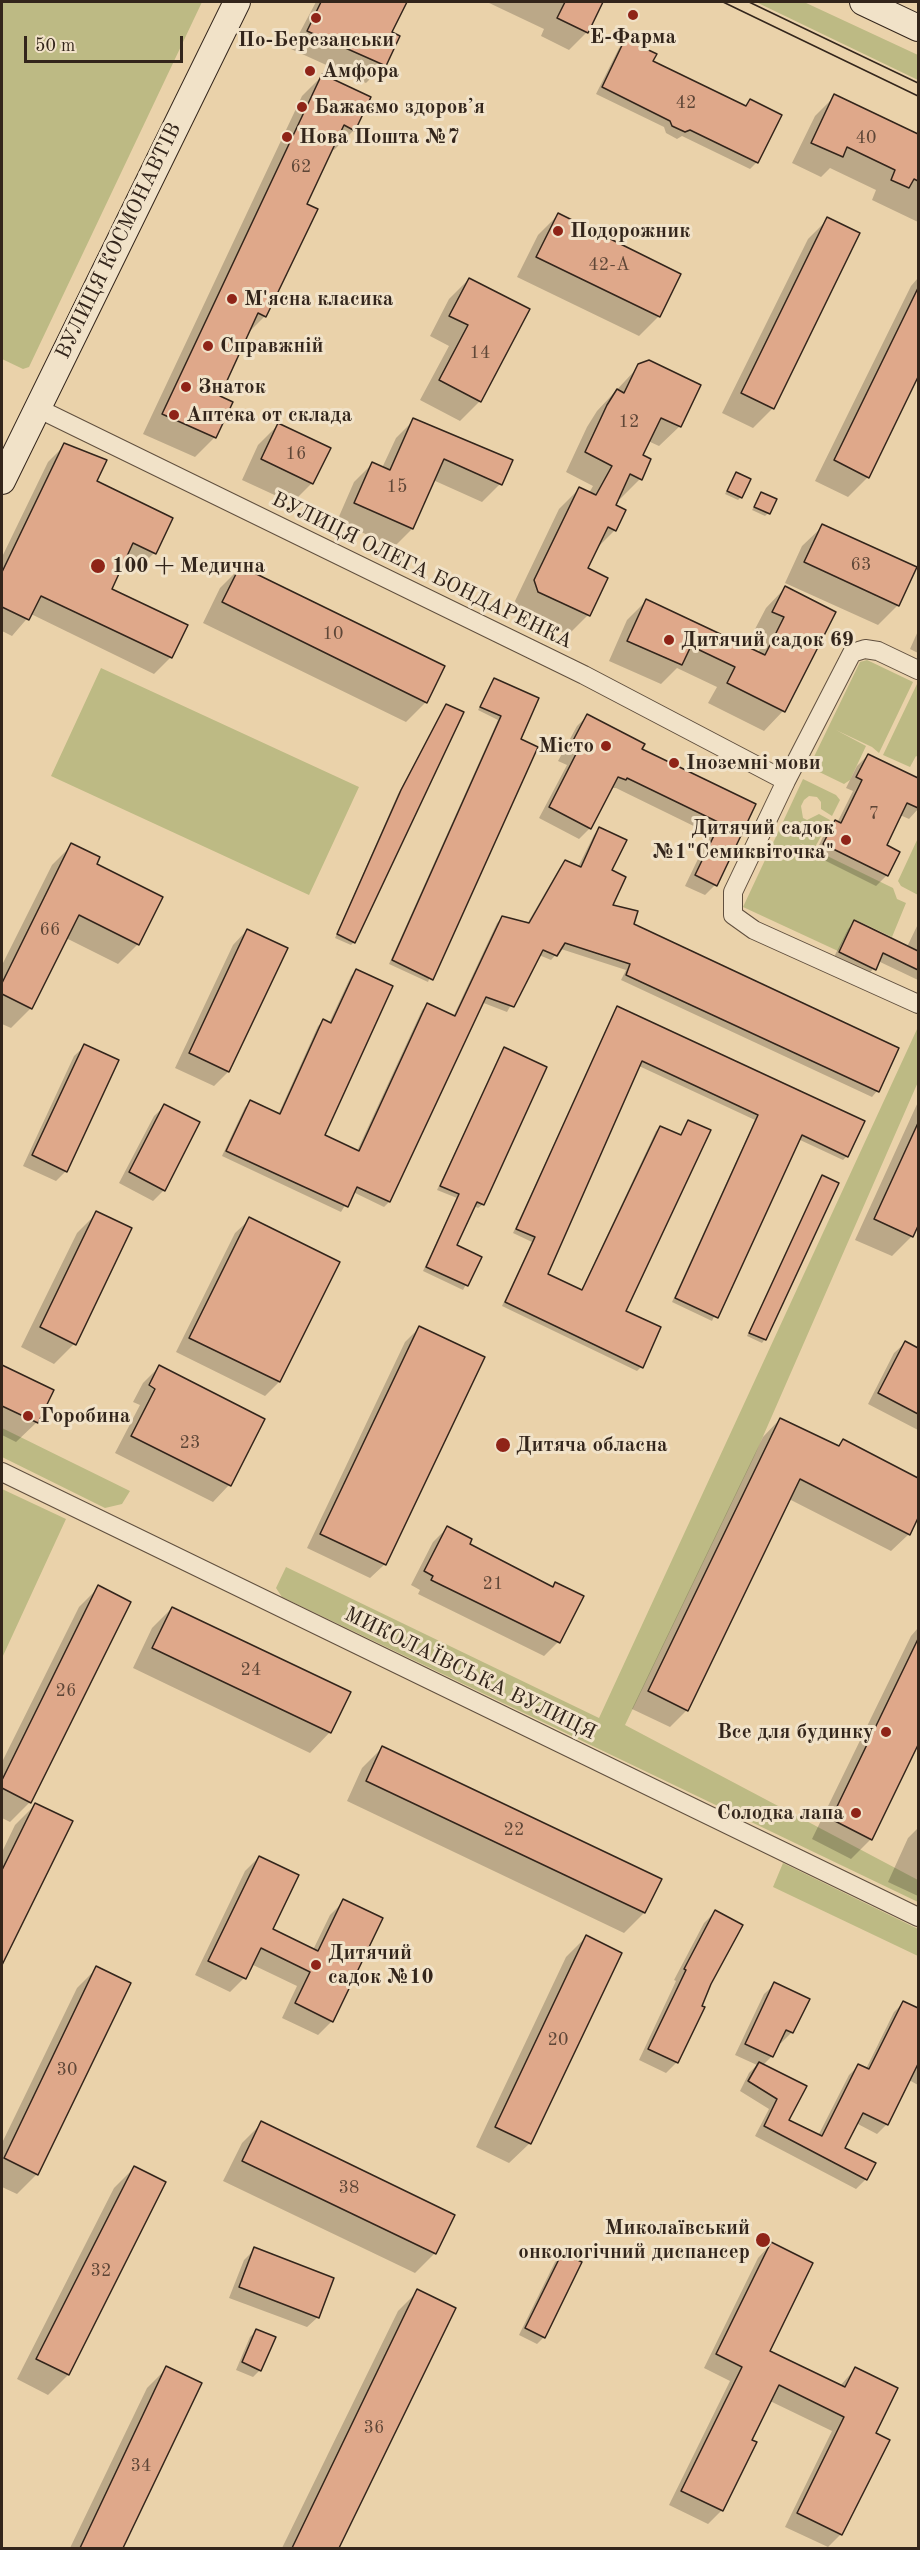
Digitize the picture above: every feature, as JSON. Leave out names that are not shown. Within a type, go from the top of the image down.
[{"type":"main road","name":"ВУЛИЦЯ КОСМОНАВТІВ","points":[[2,481],[237,2]]},
{"type":"main road","points":[[863,2],[918,28]]},
{"type":"street","name":"ВУЛИЦЯ ОЛЕГА БОНДАРЕНКА","points":[[37,408],[584,675],[786,781]]},
{"type":"street","points":[[918,670],[878,651],[865,649],[852,653],[786,781],[733,892],[733,915],[754,930],[918,1004]]},
{"type":"street","name":"МИКОЛАЇВСЬКА ВУЛИЦЯ","points":[[2,1472],[918,1917]]},
{"type":"shaded area","points":[[2,2],[202,2],[29,367],[23,369],[2,359]]},
{"type":"shaded area","points":[[756,2],[804,2],[918,55],[918,80]]},
{"type":"shaded area","points":[[867,660],[913,682],[879,753],[872,747],[836,730],[866,746],[850,780],[844,784],[809,767],[860,662]]},
{"type":"shaded area","points":[[101,668],[359,787],[309,895],[51,776]]},
{"type":"shaded area","points":[[917,684],[918,757],[916,756],[910,767],[883,755]]},
{"type":"shaded area","points":[[803,779],[836,795],[840,800],[832,816],[821,809],[821,802],[817,797],[809,796],[804,800],[801,806],[803,818],[807,820],[819,814],[830,820],[814,849],[800,843],[817,855],[819,852],[893,888],[897,899],[906,903],[892,937],[854,919],[838,951],[743,907]]},
{"type":"shaded area","points":[[918,838],[918,895],[901,886],[898,881]]},
{"type":"shaded area","points":[[918,1027],[918,1082],[754,1457],[625,1725],[918,1880],[918,1902],[282,1597],[276,1588],[286,1567],[599,1718]]},
{"type":"shaded area","points":[[2,1428],[130,1491],[122,1504],[105,1508],[2,1457]]},
{"type":"shaded area","points":[[2,1489],[66,1519],[2,1658]]},
{"type":"shaded area","points":[[783,1863],[918,1929],[918,1956],[773,1887]]},
{"type":"building","points":[[321,2],[407,2],[392,32],[400,36],[386,66],[307,31]]},
{"type":"building","points":[[565,2],[603,2],[588,33],[557,18]]},
{"type":"building","points":[[625,39],[657,54],[653,61],[746,106],[750,99],[782,115],[758,163],[690,130],[685,132],[672,126],[670,121],[602,87]]},
{"type":"building","points":[[322,74],[371,97],[355,131],[344,125],[307,204],[318,209],[266,317],[258,313],[220,396],[233,402],[216,438],[162,414]]},
{"type":"building","points":[[834,94],[918,134],[918,181],[914,179],[909,188],[891,180],[895,170],[847,147],[843,157],[811,143]]},
{"type":"building","points":[[558,213],[681,274],[660,317],[536,257]]},
{"type":"building","points":[[827,217],[860,233],[774,409],[741,393]]},
{"type":"building","points":[[469,278],[530,309],[481,402],[439,380],[468,325],[449,316]]},
{"type":"building","points":[[918,288],[918,377],[869,478],[834,460]]},
{"type":"building","points":[[649,360],[701,385],[681,427],[661,418],[643,455],[651,459],[642,480],[630,474],[616,505],[626,510],[616,531],[608,527],[588,568],[608,578],[590,616],[538,592],[534,580],[579,487],[596,495],[612,466],[585,452],[607,405],[617,389],[624,393],[638,364]]},
{"type":"building","points":[[413,418],[513,460],[502,485],[444,459],[413,529],[354,503],[372,462],[390,470]]},
{"type":"building","points":[[278,423],[331,448],[313,484],[261,459]]},
{"type":"building","points":[[64,443],[107,460],[97,481],[173,518],[156,554],[133,543],[112,589],[188,625],[172,658],[41,596],[29,620],[2,607],[2,572]]},
{"type":"building","points":[[736,472],[751,479],[742,498],[727,491]]},
{"type":"building","points":[[761,492],[777,499],[770,514],[754,507]]},
{"type":"building","points":[[822,524],[917,567],[899,606],[804,562]]},
{"type":"building","points":[[240,566],[445,666],[427,703],[222,602]]},
{"type":"building","points":[[785,586],[836,612],[785,712],[727,683],[735,667],[691,646],[682,665],[627,641],[646,599],[765,655],[784,617],[772,612]]},
{"type":"building","points":[[494,678],[539,698],[521,739],[538,747],[433,980],[392,960],[501,716],[480,707]]},
{"type":"building","points":[[446,704],[464,712],[355,943],[337,934],[401,790]]},
{"type":"building","points":[[587,714],[645,744],[642,749],[756,804],[717,886],[695,875],[720,823],[627,778],[626,780],[618,777],[591,829],[549,807],[576,754],[568,750]]},
{"type":"building","points":[[868,754],[918,778],[918,808],[907,803],[887,845],[900,852],[888,876],[823,844],[835,820],[841,823],[862,780],[856,777]]},
{"type":"building","points":[[599,827],[627,840],[612,870],[626,877],[613,905],[638,911],[634,924],[899,1048],[879,1092],[626,975],[630,964],[565,943],[557,956],[543,950],[514,1007],[486,997],[390,1202],[357,1187],[348,1207],[226,1151],[250,1100],[280,1114],[323,1019],[331,1023],[356,969],[393,986],[325,1135],[359,1151],[427,1003],[455,1016],[502,916],[529,923],[565,860],[581,867]]},
{"type":"building","points":[[71,843],[100,857],[97,864],[163,897],[139,945],[79,915],[32,1009],[2,994],[2,983]]},
{"type":"building","points":[[854,920],[918,951],[918,970],[883,953],[876,970],[839,952]]},
{"type":"building","points":[[247,929],[288,948],[229,1072],[189,1053]]},
{"type":"building","points":[[617,1006],[865,1121],[848,1157],[802,1135],[718,1318],[675,1298],[758,1115],[642,1061],[548,1274],[582,1290],[660,1126],[681,1135],[688,1120],[711,1130],[626,1311],[661,1327],[643,1368],[505,1302],[535,1237],[516,1229]]},
{"type":"building","points":[[84,1044],[119,1060],[67,1172],[32,1155]]},
{"type":"building","points":[[504,1047],[547,1067],[484,1205],[477,1202],[457,1245],[482,1257],[468,1286],[426,1267],[459,1194],[440,1186]]},
{"type":"building","points":[[164,1104],[200,1122],[165,1191],[129,1172]]},
{"type":"building","points":[[918,1123],[918,1226],[913,1237],[874,1219]]},
{"type":"building","points":[[822,1175],[839,1183],[766,1340],[749,1333]]},
{"type":"building","points":[[96,1211],[132,1228],[76,1345],[40,1327]]},
{"type":"building","points":[[249,1217],[340,1262],[280,1382],[189,1338]]},
{"type":"building","points":[[419,1326],[485,1357],[386,1565],[320,1534]]},
{"type":"building","points":[[905,1341],[918,1348],[918,1414],[878,1393]]},
{"type":"building","points":[[2,1365],[54,1390],[38,1423],[2,1406]]},
{"type":"building","points":[[159,1365],[265,1419],[231,1486],[131,1436],[155,1389],[149,1385]]},
{"type":"building","points":[[780,1418],[839,1446],[843,1439],[918,1478],[918,1518],[910,1535],[800,1479],[688,1711],[648,1691]]},
{"type":"building","points":[[447,1526],[472,1539],[470,1544],[553,1587],[555,1582],[584,1596],[560,1643],[431,1580],[433,1576],[424,1571]]},
{"type":"building","points":[[98,1585],[131,1602],[31,1803],[2,1788],[2,1780]]},
{"type":"building","points":[[172,1607],[351,1692],[331,1733],[152,1648]]},
{"type":"building","points":[[918,1639],[918,1745],[872,1840],[831,1819]]},
{"type":"building","points":[[382,1746],[662,1879],[645,1913],[366,1781]]},
{"type":"building","points":[[35,1803],[73,1821],[2,1965],[2,1870]]},
{"type":"building","points":[[259,1856],[299,1875],[273,1929],[318,1951],[343,1899],[383,1918],[333,2022],[295,2003],[310,1972],[261,1948],[246,1979],[208,1961]]},
{"type":"building","points":[[715,1910],[743,1925],[711,1984],[702,2006],[705,2007],[678,2063],[648,2049],[686,1970],[684,1969]]},
{"type":"building","points":[[586,1935],[622,1953],[531,2144],[495,2127]]},
{"type":"building","points":[[96,1966],[131,1983],[38,2175],[4,2158]]},
{"type":"building","points":[[774,1982],[810,1999],[793,2033],[786,2030],[773,2057],[745,2044]]},
{"type":"building","points":[[903,2001],[918,2008],[918,2064],[888,2125],[863,2113],[845,2148],[876,2163],[867,2180],[764,2126],[777,2099],[748,2081],[759,2062],[807,2086],[789,2120],[822,2136],[858,2064],[869,2069]]},
{"type":"building","points":[[261,2121],[455,2215],[436,2254],[242,2161]]},
{"type":"building","points":[[134,2166],[166,2182],[69,2375],[36,2359]]},
{"type":"building","points":[[771,2242],[813,2263],[770,2351],[845,2387],[855,2367],[898,2388],[876,2433],[890,2440],[842,2535],[797,2513],[844,2417],[779,2385],[752,2440],[757,2442],[723,2511],[681,2491],[742,2367],[716,2354]]},
{"type":"building","points":[[254,2247],[334,2278],[319,2318],[239,2287]]},
{"type":"building","points":[[562,2253],[582,2262],[545,2338],[525,2328]]},
{"type":"building","points":[[417,2289],[456,2308],[339,2548],[292,2548]]},
{"type":"building","points":[[256,2329],[276,2337],[261,2371],[242,2362]]},
{"type":"building","points":[[166,2366],[202,2383],[123,2548],[80,2548]]},
{"type":"tram line","points":[[723,2],[918,96]]},
{"type":"tram line","points":[[749,2],[918,83]]},
{"type":"place","name":"Е-Фарма","points":[[633,15]]},
{"type":"place","name":"По-Березанськи","points":[[316,18]]},
{"type":"place","name":"Амфора","points":[[310,71]]},
{"type":"place","name":"Бажаємо здоровʼя","points":[[302,107]]},
{"type":"place","name":"Нова Пошта №7","points":[[287,137]]},
{"type":"place","name":"Подорожник","points":[[558,231]]},
{"type":"place","name":"М'ясна класика","points":[[232,299]]},
{"type":"place","name":"Справжній","points":[[208,346]]},
{"type":"place","name":"Знаток","points":[[186,387]]},
{"type":"place","name":"Аптека от склада","points":[[174,415]]},
{"type":"place","name":"100 + Медична","points":[[98,566]]},
{"type":"place","name":"Дитячий садок 69","points":[[669,640]]},
{"type":"place","name":"Місто","points":[[606,746]]},
{"type":"place","name":"Іноземні мови","points":[[674,763]]},
{"type":"place","name":"Дитячий садок №1\"Семиквіточка\"","points":[[846,840]]},
{"type":"place","name":"Горобина","points":[[28,1416]]},
{"type":"place","name":"Дитяча обласна","points":[[503,1445]]},
{"type":"place","name":"Все для будинку","points":[[886,1732]]},
{"type":"place","name":"Солодка лапа","points":[[856,1813]]},
{"type":"place","name":"Дитячий садок №10","points":[[316,1965]]},
{"type":"place","name":"Миколаївський онкологічний диспансер","points":[[763,2240]]}]
